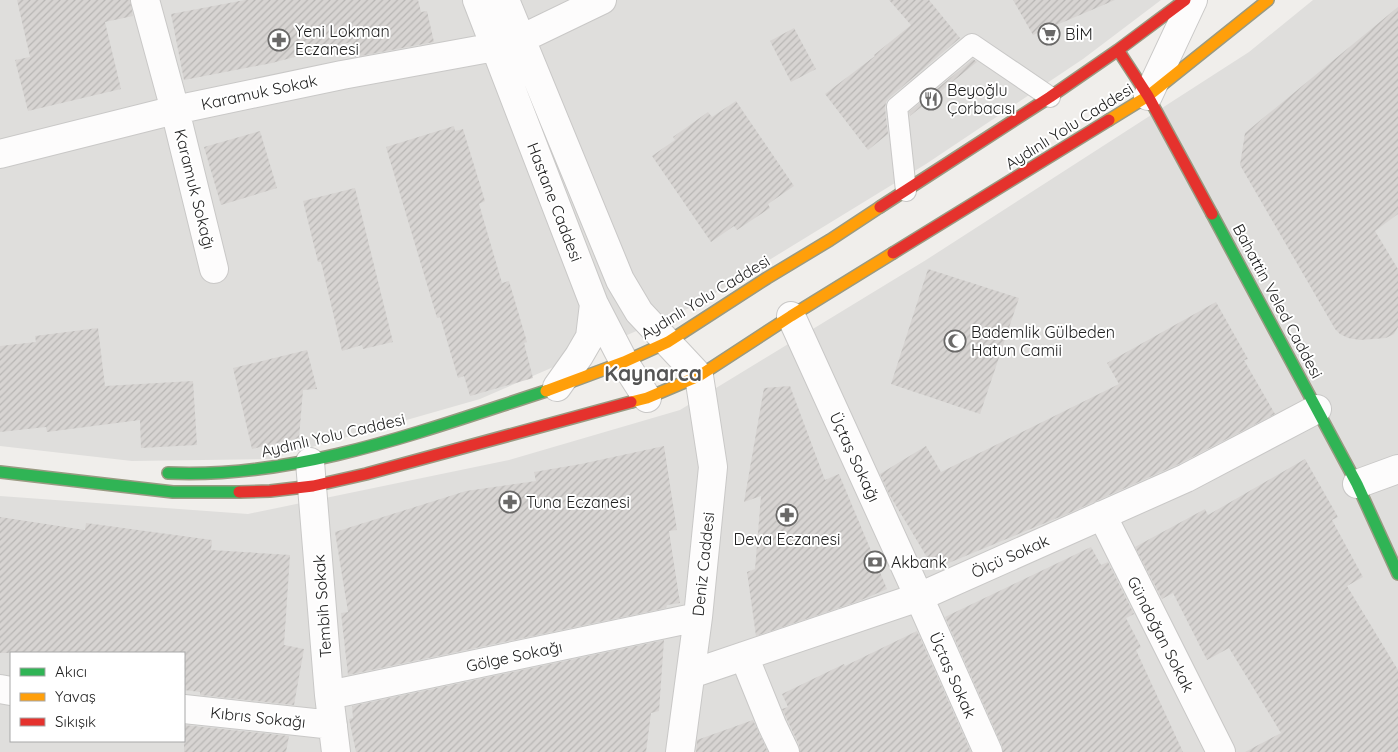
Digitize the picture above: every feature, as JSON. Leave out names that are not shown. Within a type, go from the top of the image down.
[{"type":"main road","name":"Aydınlı Yolu Caddesi","points":[[0,472],[173,492],[270,491],[408,436],[557,387],[624,362],[668,342],[906,191],[1050,97],[1118,50],[1185,0]]},
{"type":"main road","name":"Aydınlı Yolu Caddesi","points":[[160,472],[189,474],[238,472],[312,473],[424,459],[647,398],[699,376],[791,316],[1148,96],[1268,0]]},
{"type":"main road","name":"Bahattin Veled Caddesi","points":[[1118,50],[1148,96],[1317,409],[1357,484],[1398,574]]},
{"type":"street","name":"Karamuk Sokağı","points":[[144,0],[175,110],[214,269]]},
{"type":"street","name":"Hastane Caddesi","points":[[476,0],[594,304],[624,362],[647,398]]},
{"type":"street","name":"Hastane Caddesi","points":[[505,0],[620,280],[639,312],[699,376]]},
{"type":"street","name":"Karamuk Sokak","points":[[0,154],[175,110],[352,73],[495,47],[521,39],[602,0]]},
{"type":"street","points":[[1148,96],[1193,0]]},
{"type":"street","points":[[557,387],[590,338],[594,304]]},
{"type":"street","name":"Üçtaş Sokağı","points":[[791,316],[919,597]]},
{"type":"street","name":"Deniz Caddesi","points":[[680,752],[698,617],[713,467],[699,376]]},
{"type":"street","name":"Ölçü Sokak","points":[[691,674],[919,597],[1186,478],[1317,409]]},
{"type":"street","points":[[1357,484],[1398,469]]},
{"type":"street","name":"Tembih Sokak","points":[[312,473],[329,695],[336,752]]},
{"type":"street","name":"Gündoğan Sokak","points":[[1102,515],[1220,752]]},
{"type":"street","name":"Üçtaş Sokak","points":[[919,597],[988,752]]},
{"type":"street","name":"Gölge Sokağı","points":[[329,695],[698,617]]},
{"type":"street","points":[[744,656],[785,752]]},
{"type":"street","name":"Kıbrıs Sokağı","points":[[185,709],[332,725]]},
{"type":"lane","points":[[906,191],[897,107],[972,44],[1050,97]]},
{"type":"shaded area","points":[[0,0],[1161,0],[1083,59],[926,164],[694,306],[480,399],[270,459],[132,461],[0,446]]},
{"type":"shaded area","points":[[1313,0],[1398,0],[1398,752],[0,752],[0,496],[248,514],[509,460],[680,410],[926,260],[1249,52]]},
{"type":"building","points":[[17,0],[130,0],[133,16],[105,22],[121,89],[28,111],[15,60],[30,57]]},
{"type":"building","points":[[245,0],[418,0],[421,12],[427,11],[434,42],[355,57],[351,42],[272,63],[184,80],[171,14]]},
{"type":"building","points":[[889,0],[929,0],[960,38],[889,98],[885,108],[888,134],[868,150],[825,94],[875,56],[911,25]]},
{"type":"building","points":[[1013,0],[1115,0],[1033,35]]},
{"type":"building","points":[[1398,7],[1398,214],[1375,231],[1398,269],[1398,327],[1394,334],[1386,338],[1360,340],[1348,338],[1335,329],[1240,165],[1245,133]]},
{"type":"building","points":[[794,28],[816,69],[791,82],[770,41]]},
{"type":"building","points":[[973,59],[977,62],[910,116],[909,112]]},
{"type":"building","points":[[736,101],[794,186],[768,204],[770,208],[737,230],[734,226],[711,242],[652,156],[675,140],[673,137],[708,112],[712,117]]},
{"type":"building","points":[[454,126],[455,131],[463,129],[485,201],[479,204],[502,283],[509,281],[527,342],[524,343],[533,378],[470,396],[464,376],[458,378],[440,317],[437,318],[386,147]]},
{"type":"building","points":[[260,131],[277,188],[221,205],[204,147]]},
{"type":"building","points":[[355,188],[393,342],[363,349],[362,345],[342,351],[321,262],[318,262],[303,201]]},
{"type":"building","name":"Bademlik Gülbeden Hatun Camii","points":[[928,269],[1019,298],[980,414],[891,384]]},
{"type":"building","points":[[1216,302],[1248,359],[1244,360],[1275,414],[1179,464],[1067,514],[934,569],[889,494],[880,474],[926,446],[941,472],[1119,384],[1107,363]]},
{"type":"building","points":[[98,328],[105,386],[193,381],[197,445],[141,448],[140,420],[47,432],[46,427],[0,432],[0,346],[36,342],[35,336]]},
{"type":"building","points":[[307,350],[317,389],[303,390],[299,438],[252,449],[233,368]]},
{"type":"building","points":[[790,386],[825,480],[839,474],[887,589],[859,601],[756,636],[747,572],[755,569],[761,496],[744,502],[764,388]]},
{"type":"building","points":[[664,446],[677,530],[669,531],[680,603],[667,605],[666,608],[348,675],[341,613],[348,612],[335,532],[466,491],[536,481],[534,472]]},
{"type":"building","points":[[1305,459],[1338,517],[1332,520],[1363,577],[1347,586],[1398,670],[1398,752],[1245,752],[1281,733],[1229,648],[1207,660],[1173,593],[1162,599],[1135,547],[1205,509],[1208,515]]},
{"type":"building","points":[[0,517],[85,530],[86,523],[212,540],[211,550],[290,555],[284,645],[304,649],[294,705],[200,695],[200,692],[185,690],[185,652],[0,653]]},
{"type":"building","points":[[1091,547],[1101,565],[1108,562],[1134,614],[1126,618],[1141,647],[1136,650],[1183,752],[1003,752],[945,617]]},
{"type":"building","points":[[917,631],[971,752],[800,752],[799,745],[782,709],[788,707],[782,694]]},
{"type":"building","points":[[664,640],[659,711],[651,713],[646,752],[356,752],[349,719],[353,718],[352,706]]},
{"type":"building","points":[[753,720],[768,752],[696,752],[697,740]]},
{"type":"building","points":[[185,725],[289,736],[286,752],[184,752]]},
{"type":"traffic: fast","points":[[1212,214],[1357,484],[1398,574]]},
{"type":"traffic: fast","points":[[168,473],[216,473],[312,460],[407,436],[546,391]]},
{"type":"traffic: fast","points":[[0,472],[173,492],[239,492]]},
{"type":"traffic: slow","points":[[1109,120],[1148,96],[1268,0]]},
{"type":"traffic: slow","points":[[546,391],[624,362],[668,342],[880,207]]},
{"type":"traffic: slow","points":[[631,402],[647,398],[699,376],[893,253]]},
{"type":"traffic: jam","points":[[880,207],[1050,97],[1118,50],[1185,0]]},
{"type":"traffic: jam","points":[[1118,50],[1148,96],[1212,214]]},
{"type":"traffic: jam","points":[[893,253],[1109,120]]},
{"type":"traffic: jam","points":[[239,492],[270,491],[313,486],[366,474],[631,402]]},
{"type":"place","name":"BİM","points":[[1049,34]]},
{"type":"place","name":"Yeni Lokman Eczanesi","points":[[279,40]]},
{"type":"place","name":"Beyoğlu Çorbacısı","points":[[931,99]]},
{"type":"place","name":"Bademlik Gülbeden Hatun Camii","points":[[955,341]]},
{"type":"place","name":"Tuna Eczanesi","points":[[510,502]]},
{"type":"place","name":"Deva Eczanesi","points":[[787,515]]},
{"type":"place","name":"Akbank","points":[[875,562]]},
{"type":"district","name":"Kaynarca","points":[[653,373]]}]
